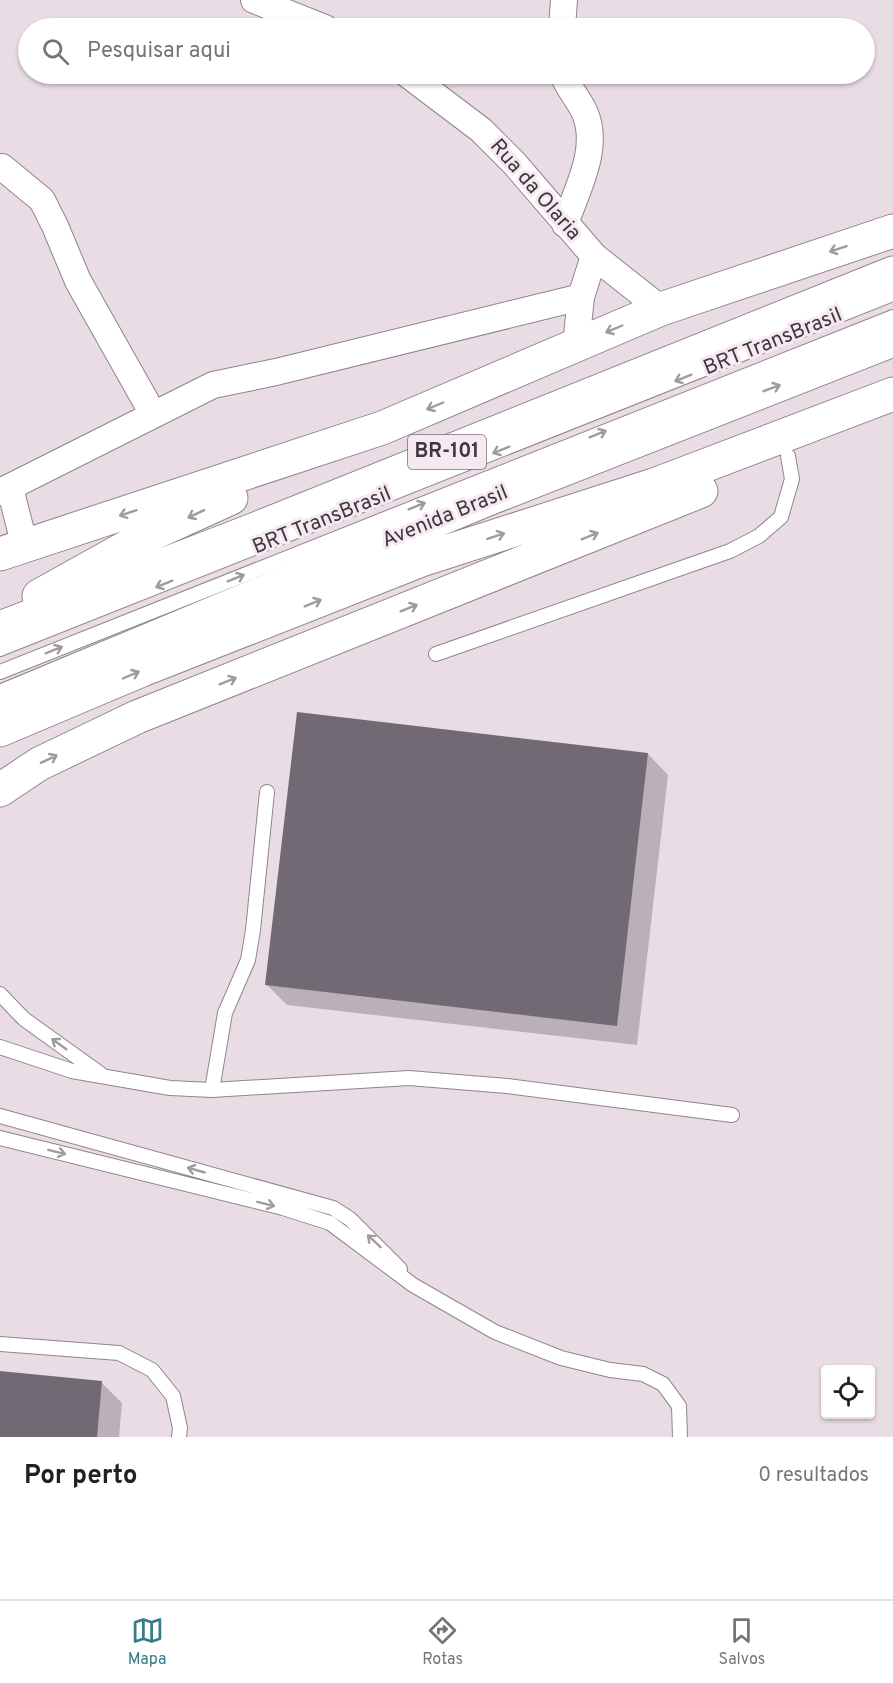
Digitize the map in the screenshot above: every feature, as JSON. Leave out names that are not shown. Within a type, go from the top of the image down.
[{"type":"highway","name":"BR-101","points":[[382,428],[661,309],[893,231]]},
{"type":"highway","name":"BR-101","points":[[0,628],[248,532],[893,273]]},
{"type":"highway","name":"Avenida Brasil","points":[[0,702],[483,501],[893,340]]},
{"type":"highway","points":[[483,501],[554,493],[659,462],[893,382]]},
{"type":"highway","name":"Avenida Brasil","points":[[0,730],[142,670],[424,559],[654,485],[893,394]]},
{"type":"highway","name":"Avenida Brasil","points":[[0,790],[39,764],[137,717],[788,456],[853,409]]},
{"type":"highway","points":[[8,553],[382,428]]},
{"type":"highway","points":[[0,619],[145,537],[382,428]]},
{"type":"street","points":[[254,0],[300,18]]},
{"type":"street","points":[[563,18],[564,0]]},
{"type":"street","name":"Rua da Olaria","points":[[420,84],[481,130],[514,163],[594,256],[661,309]]},
{"type":"street","points":[[565,224],[588,158],[591,135],[584,112],[569,84]]},
{"type":"street","points":[[2,167],[42,200],[78,280],[153,414]]},
{"type":"street","points":[[576,345],[581,297],[594,256]]},
{"type":"street","points":[[8,553],[5,490],[213,385],[276,372],[581,297]]},
{"type":"lane","name":"BRT TransBrasil","points":[[0,649],[893,294]]},
{"type":"lane","name":"BRT TransBrasil","points":[[0,672],[893,317]]},
{"type":"lane","points":[[436,654],[730,551],[759,536],[781,517],[792,479],[788,456]]},
{"type":"lane","points":[[212,1090],[225,1013],[248,960],[267,792]]},
{"type":"lane","points":[[0,994],[24,1019],[107,1078]]},
{"type":"lane","points":[[0,1047],[47,1064],[107,1078],[170,1088],[212,1090],[409,1078],[507,1086],[732,1114]]},
{"type":"lane","points":[[0,1116],[333,1208],[376,1243],[413,1285]]},
{"type":"lane","points":[[0,1138],[283,1208],[330,1223],[413,1285],[495,1332],[561,1358],[610,1370],[643,1374],[663,1384],[679,1406],[680,1437]]},
{"type":"lane","points":[[0,1344],[119,1353],[152,1370],[173,1396],[180,1428],[179,1437]]},
{"type":"building","points":[[297,712],[648,753],[617,1026],[265,985]]},
{"type":"building","points":[[0,1371],[102,1381],[97,1437],[0,1437]]}]
